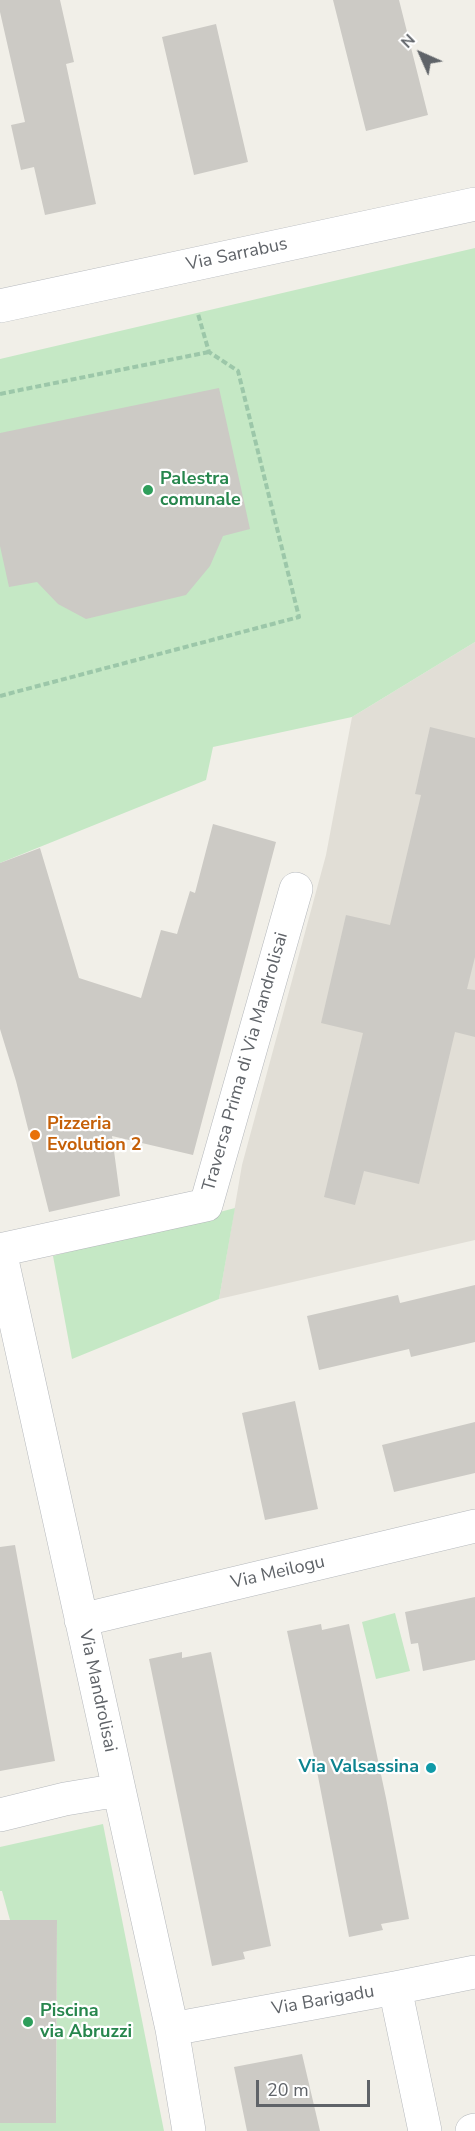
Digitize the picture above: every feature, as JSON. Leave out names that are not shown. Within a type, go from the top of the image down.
[{"type":"street","name":"Via Sarrabus","points":[[0,306],[475,204]]},
{"type":"street","name":"Traversa Prima di Via Mandrolisai","points":[[0,1250],[206,1205],[296,889]]},
{"type":"street","name":"Via Mandrolisai","points":[[0,1250],[171,2029],[189,2131]]},
{"type":"street","name":"Via Meilogu","points":[[81,1620],[475,1526]]},
{"type":"street","points":[[0,1815],[65,1799],[119,1790]]},
{"type":"street","name":"Via Barigadu","points":[[171,2029],[475,1972]]},
{"type":"street","points":[[395,1988],[425,2131]]},
{"type":"path","points":[[0,696],[299,617],[238,371],[209,352],[198,314]]},
{"type":"path","points":[[0,394],[209,352]]},
{"type":"shaded area","points":[[475,642],[475,1240],[219,1299],[242,1165],[326,855],[352,717]]},
{"type":"green space","name":"Palestra comunale","points":[[475,248],[475,642],[352,717],[213,747],[206,780],[0,863],[0,359]]},
{"type":"green space","points":[[235,1208],[219,1299],[72,1359],[53,1256]]},
{"type":"green space","points":[[395,1613],[410,1671],[376,1679],[362,1622]]},
{"type":"green space","points":[[103,1824],[164,2131],[0,2131],[0,2123],[56,2123],[57,1920],[10,1920],[2,1891],[0,1891],[0,1847]]},
{"type":"building","points":[[0,0],[60,0],[74,62],[66,64],[96,204],[45,215],[34,167],[21,170],[11,125],[25,122],[0,12]]},
{"type":"building","points":[[333,0],[399,0],[428,115],[366,131]]},
{"type":"building","points":[[216,24],[248,162],[194,175],[162,37]]},
{"type":"building","points":[[219,388],[250,529],[223,536],[210,566],[186,595],[86,619],[58,604],[37,582],[9,587],[0,546],[0,433]]},
{"type":"building","points":[[430,727],[475,738],[475,957],[467,989],[475,990],[475,1037],[455,1032],[419,1184],[364,1171],[355,1205],[324,1197],[363,1033],[321,1023],[346,915],[390,925],[421,795],[415,794]]},
{"type":"building","points":[[213,824],[276,842],[193,1155],[112,1136],[120,1196],[49,1212],[16,1081],[0,1029],[0,863],[40,848],[79,978],[141,998],[161,930],[177,934],[190,891],[195,893]]},
{"type":"building","points":[[475,1285],[475,1342],[411,1357],[409,1349],[319,1370],[307,1316],[398,1295],[400,1303]]},
{"type":"building","points":[[295,1401],[318,1509],[265,1520],[242,1413]]},
{"type":"building","points":[[475,1422],[475,1473],[394,1492],[382,1445]]},
{"type":"building","points":[[15,1545],[55,1761],[0,1771],[0,1547]]},
{"type":"building","points":[[475,1597],[475,1660],[423,1671],[418,1643],[411,1644],[405,1612]]},
{"type":"building","points":[[321,1624],[322,1630],[349,1624],[409,1919],[381,1924],[383,1930],[349,1937],[287,1631]]},
{"type":"building","points":[[182,1652],[182,1658],[211,1652],[271,1946],[243,1952],[245,1959],[212,1966],[149,1659]]},
{"type":"building","name":"Piscina via Abruzzi","points":[[0,1920],[57,1920],[56,2123],[0,2123]]},
{"type":"building","points":[[302,2054],[320,2131],[247,2131],[234,2067]]},
{"type":"place","name":"Palestra comunale","points":[[148,490]]},
{"type":"place","name":"Pizzeria Evolution 2","points":[[35,1135]]},
{"type":"place","name":"Via Valsassina","points":[[431,1768]]},
{"type":"place","name":"Piscina via Abruzzi","points":[[28,2022]]}]
